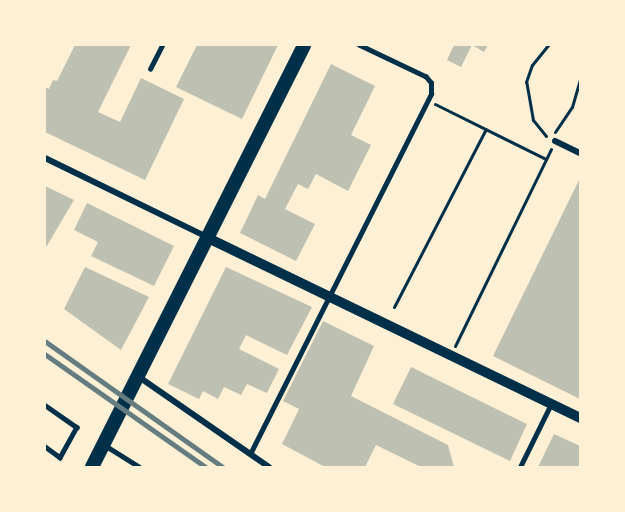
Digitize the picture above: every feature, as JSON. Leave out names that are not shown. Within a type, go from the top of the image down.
[{"type":"main road","points":[[92,467],[304,45]]},
{"type":"street","points":[[555,141],[580,153]]},
{"type":"street","points":[[45,158],[580,418]]},
{"type":"street","points":[[138,376],[269,467]]},
{"type":"lane","points":[[150,69],[162,45]]},
{"type":"lane","points":[[250,454],[428,100],[431,83],[426,77],[359,45]]},
{"type":"lane","points":[[520,467],[551,404]]},
{"type":"lane","points":[[45,405],[77,427],[60,458],[45,447]]},
{"type":"lane","points":[[104,444],[139,467]]},
{"type":"path","points":[[548,45],[532,65],[526,82],[527,102],[533,120],[546,137],[555,141]]},
{"type":"path","points":[[450,355],[555,141],[555,132],[572,107],[580,78]]},
{"type":"path","points":[[428,100],[546,159]]},
{"type":"path","points":[[394,307],[486,129]]},
{"type":"building","points":[[75,45],[131,45],[98,112],[120,122],[141,78],[184,99],[145,180],[45,132],[45,87],[49,89],[53,80],[57,81]]},
{"type":"building","points":[[197,45],[278,45],[242,119],[176,87]]},
{"type":"building","points":[[454,45],[472,45],[461,67],[447,60]]},
{"type":"building","points":[[472,45],[488,45],[484,52]]},
{"type":"building","points":[[331,64],[375,86],[351,135],[371,145],[348,191],[316,174],[308,189],[298,184],[285,209],[315,224],[296,261],[240,233],[258,195],[265,199]]},
{"type":"building","points":[[580,178],[580,399],[493,356]]},
{"type":"building","points":[[45,186],[74,200],[45,249]]},
{"type":"building","points":[[87,203],[174,246],[154,286],[91,256],[98,242],[74,230]]},
{"type":"building","points":[[85,267],[149,297],[121,350],[64,309]]},
{"type":"building","points":[[226,267],[312,307],[287,355],[246,335],[239,349],[279,369],[267,393],[247,384],[241,395],[224,387],[218,399],[203,391],[199,399],[168,384]]},
{"type":"building","points":[[323,321],[374,346],[351,396],[448,445],[454,467],[421,467],[376,445],[365,467],[325,467],[282,444],[299,409],[283,401]]},
{"type":"building","points":[[411,367],[527,424],[510,461],[393,404]]},
{"type":"building","points":[[554,434],[580,446],[580,467],[538,467]]},
{"type":"railway","points":[[45,341],[223,467]]},
{"type":"railway","points":[[45,354],[206,467]]}]
